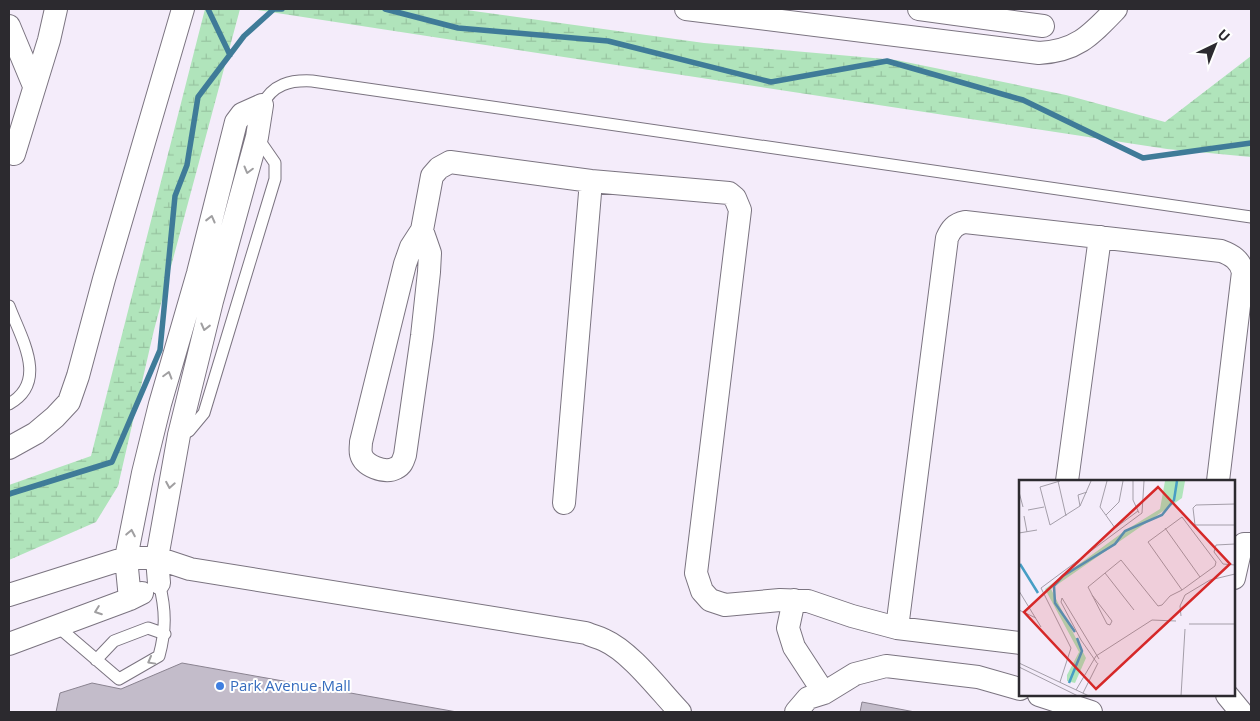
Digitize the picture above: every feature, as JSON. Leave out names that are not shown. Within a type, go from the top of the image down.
[{"type":"street","points":[[14,154],[49,40],[56,9]]},
{"type":"street","points":[[9,448],[36,434],[69,402],[183,9]]},
{"type":"street","points":[[686,9],[1039,53],[1054,52],[1068,48],[1097,29],[1116,9]]},
{"type":"street","points":[[918,9],[1045,17],[1039,53]]},
{"type":"street","points":[[9,26],[34,86]]},
{"type":"street","points":[[130,599],[126,558],[160,404],[201,300],[257,137],[262,105]]},
{"type":"street","points":[[159,583],[157,558],[201,300],[236,122],[242,114],[262,105]]},
{"type":"street","points":[[422,230],[430,253],[429,272],[405,455],[402,462],[391,470],[382,470],[365,462],[361,456],[361,442],[405,264],[411,247],[422,230],[432,176],[439,168],[450,162],[591,181],[729,193],[738,203],[740,210],[696,572],[702,591],[710,600],[725,605],[794,600],[808,601],[852,616],[897,628],[1019,643]]},
{"type":"street","points":[[564,502],[591,181]]},
{"type":"street","points":[[897,628],[947,238],[950,230],[955,226],[965,222],[1221,251],[1230,254],[1241,265],[1243,272],[1218,480]]},
{"type":"street","points":[[1067,480],[1100,237]]},
{"type":"street","points":[[1235,573],[1240,547],[1244,544],[1251,544]]},
{"type":"street","points":[[9,595],[126,558],[157,558],[190,569],[586,634],[605,640],[619,649],[680,712]]},
{"type":"street","points":[[9,644],[130,599],[190,569]]},
{"type":"street","points":[[1235,586],[1251,575]]},
{"type":"street","points":[[794,600],[788,628],[794,647],[821,702]]},
{"type":"street","points":[[821,702],[855,674],[886,666],[978,677],[1019,689]]},
{"type":"street","points":[[1042,696],[1091,712]]},
{"type":"street","points":[[1228,696],[1241,712]]},
{"type":"street","points":[[796,712],[808,698],[821,702]]},
{"type":"lane","points":[[262,105],[266,97],[287,82],[312,81],[1251,218]]},
{"type":"lane","points":[[179,435],[189,431],[204,413],[275,179],[275,163],[257,137]]},
{"type":"lane","points":[[9,306],[30,362],[30,376],[22,394],[9,404]]},
{"type":"lane","points":[[57,626],[119,679],[159,656],[165,634],[164,603],[159,583]]},
{"type":"lane","points":[[96,660],[114,641],[148,628],[165,634]]},
{"type":"green space","points":[[205,9],[240,9],[154,330],[118,486],[96,522],[9,560],[9,485],[91,456]]},
{"type":"green space","points":[[250,9],[459,9],[704,43],[896,60],[1066,95],[1165,122],[1251,56],[1251,157],[1167,149]]},
{"type":"building","name":"Park Avenue Mall","points":[[182,663],[457,712],[56,712],[60,693],[92,683],[121,689]]},
{"type":"building","points":[[862,702],[915,712],[860,712]]},
{"type":"waterway","points":[[208,9],[230,55]]},
{"type":"waterway","points":[[9,494],[112,462],[160,350],[175,196],[187,165],[198,97],[244,36],[274,9],[282,9]]},
{"type":"waterway","points":[[385,9],[458,28],[608,41],[771,82],[887,61],[1023,100],[1143,158],[1251,143]]},
{"type":"place","name":"Park Avenue Mall","points":[[220,686]]}]
